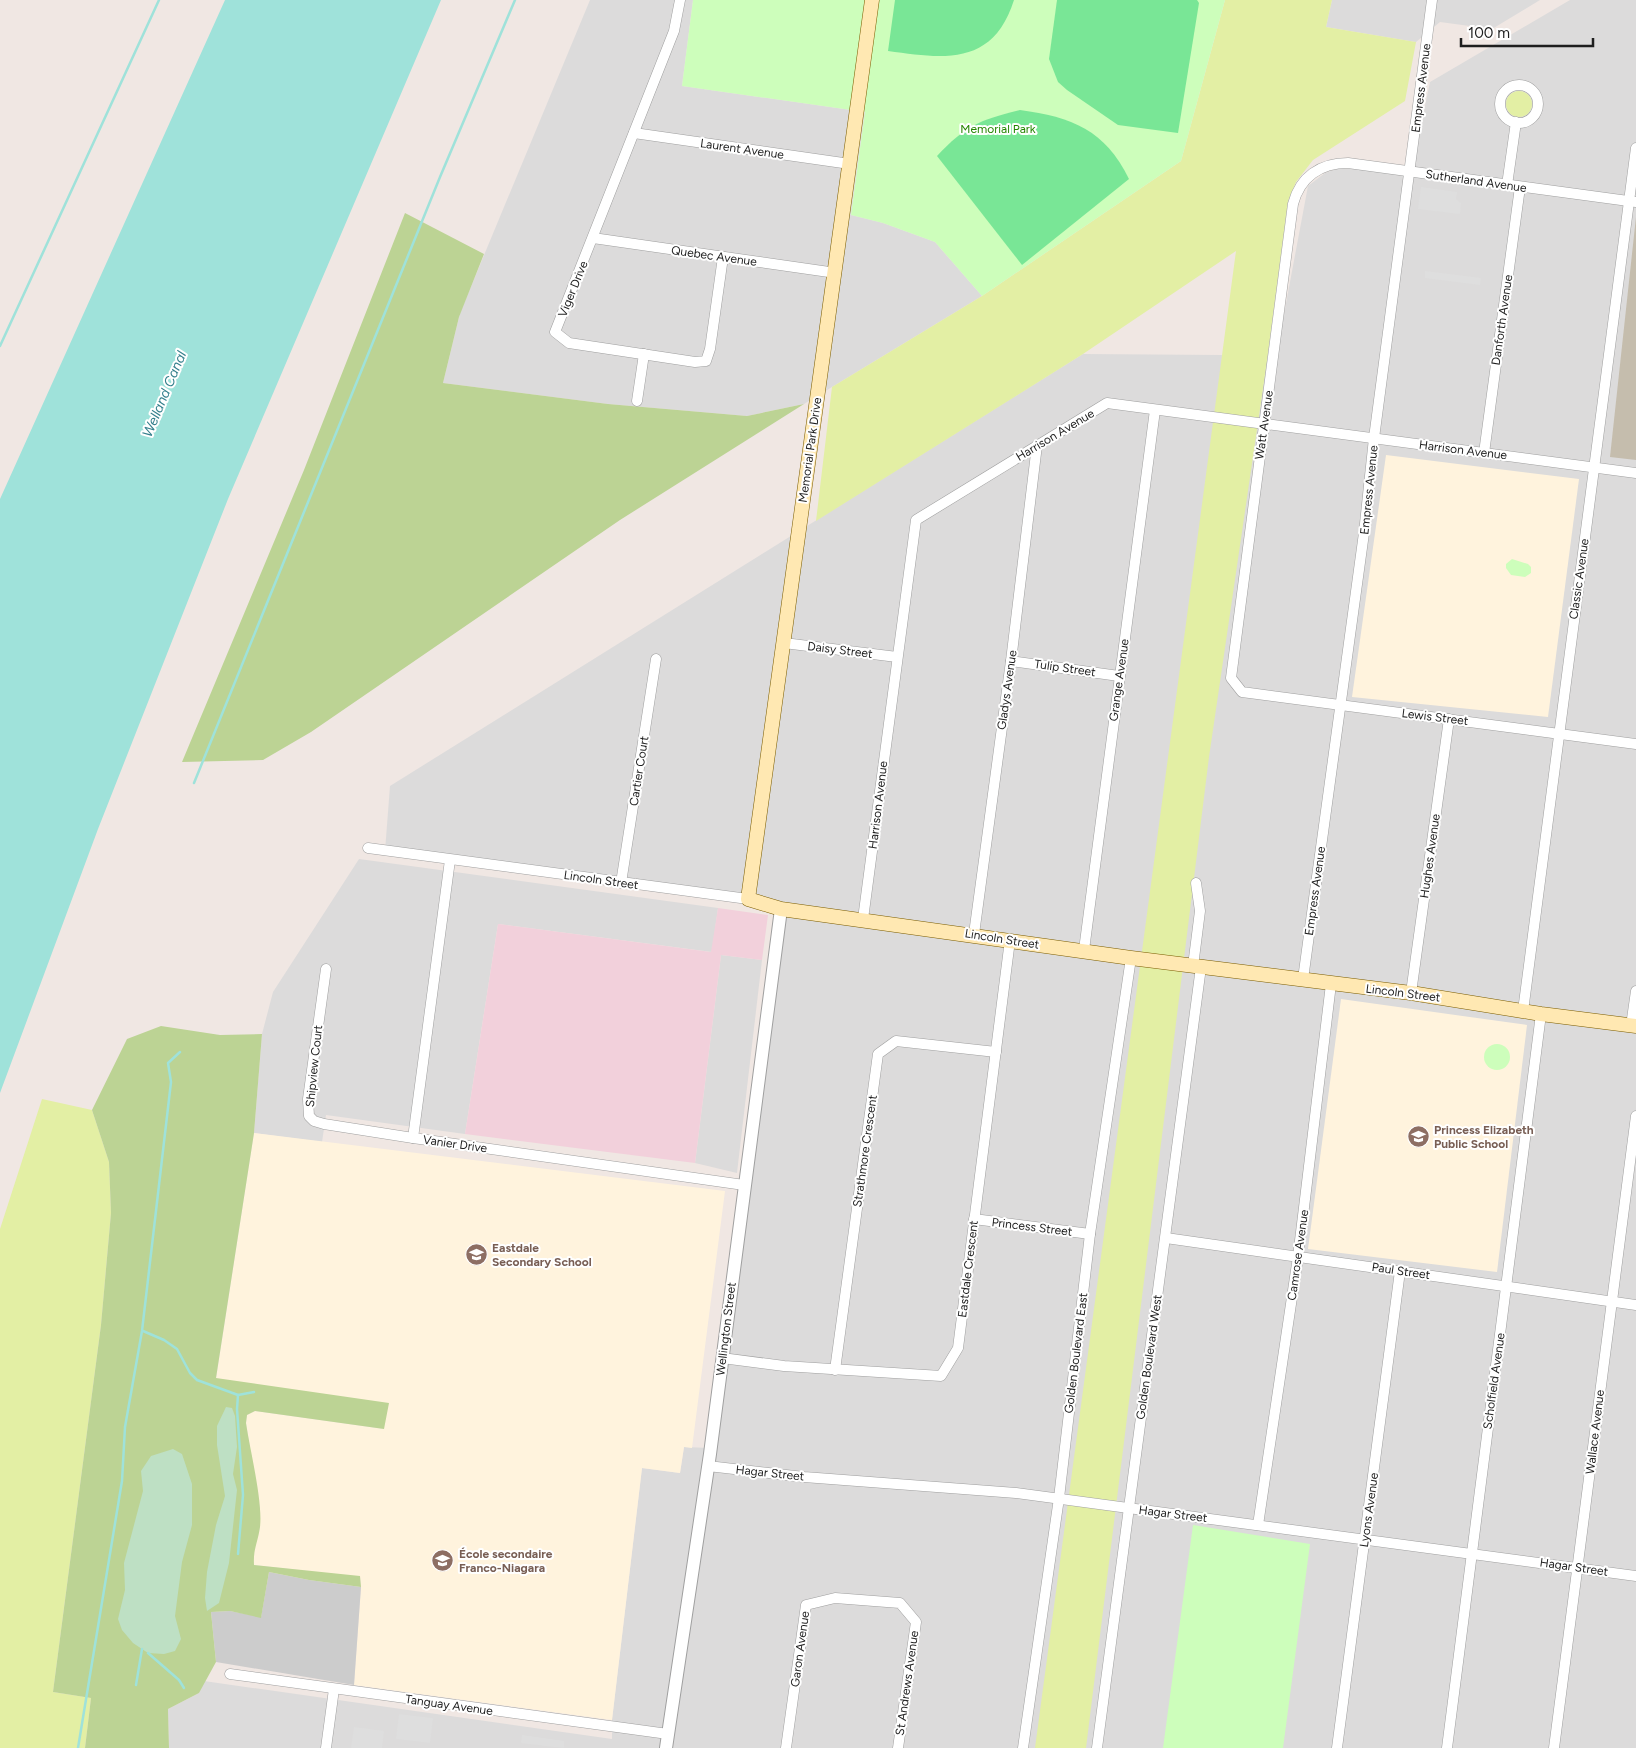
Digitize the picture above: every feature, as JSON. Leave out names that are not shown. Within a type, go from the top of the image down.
[{"type":"main road","name":"Memorial Park Drive","points":[[748,899],[836,273],[872,0]]},
{"type":"main road","name":"Lincoln Street","points":[[748,899],[781,909],[974,934],[1131,958],[1303,979],[1634,1026]]},
{"type":"street","name":"Viger Drive","points":[[680,0],[674,31],[555,332],[569,343],[695,362],[706,361],[710,349],[723,257]]},
{"type":"street","name":"Empress Avenue","points":[[1303,979],[1364,534],[1374,438],[1432,0]]},
{"type":"street","points":[[1507,185],[1516,122]]},
{"type":"street","name":"Laurent Avenue","points":[[634,133],[850,164]]},
{"type":"street","name":"Classic Avenue","points":[[1523,1010],[1558,734],[1632,201],[1636,148]]},
{"type":"street","name":"Sutherland Avenue","points":[[1317,170],[1330,164],[1348,164],[1632,201]]},
{"type":"street","name":"Watt Avenue","points":[[1236,686],[1231,678],[1293,204],[1299,188],[1317,170]]},
{"type":"street","name":"Danforth Avenue","points":[[1484,452],[1520,187]]},
{"type":"street","name":"Quebec Avenue","points":[[593,238],[836,273]]},
{"type":"street","points":[[637,400],[644,354]]},
{"type":"street","name":"Harrison Avenue","points":[[863,919],[896,657],[916,520],[1107,403],[1636,473]]},
{"type":"street","name":"Grange Avenue","points":[[1084,950],[1155,410]]},
{"type":"street","name":"Gladys Avenue","points":[[974,934],[1011,661],[1037,445]]},
{"type":"street","name":"Daisy Street","points":[[784,643],[896,657]]},
{"type":"street","name":"Cartier Court","points":[[621,883],[656,658]]},
{"type":"street","name":"Tulip Street","points":[[1011,661],[1119,676]]},
{"type":"street","name":"Lewis Street","points":[[1236,686],[1242,692],[1636,744]]},
{"type":"street","name":"Hughes Avenue","points":[[1411,994],[1449,719]]},
{"type":"street","name":"Lincoln Street","points":[[368,848],[748,899]]},
{"type":"street","name":"Vanier Drive","points":[[450,860],[413,1138],[744,1185]]},
{"type":"street","name":"Golden Boulevard West","points":[[1097,1748],[1166,1238],[1197,966],[1200,911],[1196,883]]},
{"type":"street","name":"Wellington Street","points":[[666,1748],[708,1466],[781,909]]},
{"type":"street","name":"Eastdale Crescent","points":[[722,1358],[835,1370],[941,1376],[958,1348],[1010,940]]},
{"type":"street","name":"Golden Boulevard East","points":[[1023,1748],[1059,1498],[1090,1234],[1131,958]]},
{"type":"street","name":"Shipview Court","points":[[326,969],[308,1098],[309,1116],[314,1121],[324,1124],[413,1138]]},
{"type":"street","name":"Camrose Avenue","points":[[1258,1525],[1298,1257],[1331,984]]},
{"type":"street","points":[[1634,1026],[1636,991]]},
{"type":"street","name":"Scholfield Avenue","points":[[1447,1748],[1541,1014]]},
{"type":"street","name":"Strathmore Crescent","points":[[835,1370],[878,1054],[896,1040],[996,1052]]},
{"type":"street","name":"Wallace Avenue","points":[[1554,1748],[1636,1116]]},
{"type":"street","name":"Princess Street","points":[[974,1219],[1090,1234]]},
{"type":"street","name":"Paul Street","points":[[1166,1238],[1636,1305]]},
{"type":"street","name":"Lyons Avenue","points":[[1337,1748],[1400,1271]]},
{"type":"street","name":"Hagar Street","points":[[708,1466],[804,1477],[974,1488],[1059,1498],[1636,1576]]},
{"type":"street","name":"Garon Avenue","points":[[786,1748],[806,1605],[835,1598],[862,1600]]},
{"type":"street","name":"St Andrews Avenue","points":[[862,1600],[900,1603],[916,1622],[898,1748]]},
{"type":"street","name":"Tanguay Avenue","points":[[230,1674],[668,1734]]},
{"type":"street","points":[[326,1748],[334,1689]]},
{"type":"shaded area","points":[[590,0],[693,0],[682,86],[865,112],[851,215],[883,223],[935,242],[982,296],[804,404],[747,416],[608,404],[443,383],[460,313]]},
{"type":"shaded area","points":[[1332,0],[1540,0],[1492,29],[1440,22],[1416,42],[1326,27]]},
{"type":"shaded area","points":[[1570,0],[1636,0],[1636,1748],[169,1748],[168,1709],[199,1693],[204,1681],[612,1739],[612,1720],[642,1468],[680,1473],[684,1447],[710,1448],[781,909],[385,851],[390,786],[1083,354],[1221,355],[1275,362],[1308,186],[1325,173],[1339,168],[1411,173],[1430,82]]},
{"type":"shaded area","points":[[1421,187],[1457,192],[1456,199],[1461,203],[1460,214],[1418,209]]},
{"type":"shaded area","points":[[1636,217],[1636,460],[1610,457]]},
{"type":"shaded area","points":[[1425,271],[1481,278],[1480,285],[1425,278]]},
{"type":"shaded area","points":[[1386,455],[1579,479],[1548,717],[1352,697]]},
{"type":"shaded area","points":[[359,859],[718,908],[712,952],[498,924],[465,1134],[326,1115],[322,1142],[254,1133],[262,1034],[273,992]]},
{"type":"shaded area","points":[[718,908],[768,915],[762,960],[721,955],[695,1163],[465,1134],[498,924],[711,952]]},
{"type":"shaded area","points":[[721,955],[762,960],[737,1173],[695,1163]]},
{"type":"shaded area","name":"Princess Elizabeth Public School","points":[[1341,999],[1527,1025],[1497,1272],[1308,1249]]},
{"type":"shaded area","points":[[254,1133],[725,1191],[692,1448],[684,1447],[680,1473],[642,1468],[612,1720],[354,1685],[361,1587],[360,1577],[254,1565],[253,1551],[260,1527],[260,1509],[246,1423],[247,1415],[255,1411],[384,1429],[216,1379]]},
{"type":"shaded area","points":[[269,1572],[361,1587],[354,1685],[216,1662],[211,1612],[230,1611],[261,1617]]},
{"type":"shaded area","points":[[399,1714],[433,1718],[430,1743],[396,1739]]},
{"type":"shaded area","points":[[354,1727],[384,1731],[382,1748],[351,1748]]},
{"type":"shaded area","points":[[522,1735],[564,1741],[564,1748],[521,1743]]},
{"type":"green space","name":"Memorial Park","points":[[693,0],[1225,0],[1181,161],[982,296],[935,242],[883,223],[851,215],[865,112],[682,86]]},
{"type":"green space","points":[[895,0],[1014,0],[1005,21],[993,37],[980,47],[964,53],[947,56],[929,56],[888,51]]},
{"type":"green space","points":[[1057,0],[1197,0],[1199,3],[1178,133],[1118,125],[1058,82],[1049,59]]},
{"type":"green space","points":[[1225,0],[1332,0],[1326,27],[1416,42],[1405,101],[1313,160],[1296,182],[1288,201],[1267,361],[1209,757],[1086,1748],[1035,1748],[1236,251],[1083,354],[816,521],[832,387],[982,296],[1181,161]]},
{"type":"green space","points":[[1519,91],[1528,95],[1532,104],[1528,113],[1519,117],[1510,113],[1506,104],[1510,95]]},
{"type":"green space","points":[[1020,110],[1071,122],[1098,137],[1120,162],[1129,179],[1022,265],[937,156],[965,130],[974,125]]},
{"type":"green space","points":[[405,213],[484,254],[459,317],[443,383],[608,404],[747,416],[804,404],[620,520],[311,732],[263,760],[182,762],[304,470]]},
{"type":"green space","points":[[1512,559],[1528,564],[1531,567],[1531,573],[1525,577],[1511,575],[1506,568],[1506,564]]},
{"type":"green space","points":[[161,1026],[220,1035],[262,1034],[254,1133],[216,1378],[389,1403],[384,1429],[255,1411],[247,1415],[246,1423],[260,1504],[260,1527],[254,1554],[254,1565],[360,1576],[361,1587],[269,1572],[261,1618],[230,1611],[211,1612],[216,1662],[199,1693],[168,1709],[169,1748],[85,1748],[91,1698],[53,1692],[101,1325],[111,1213],[109,1162],[92,1110],[127,1039]]},
{"type":"green space","points":[[1497,1044],[1506,1048],[1510,1057],[1506,1066],[1497,1070],[1488,1066],[1484,1057],[1488,1048]]},
{"type":"green space","points":[[42,1099],[92,1110],[109,1162],[111,1213],[101,1325],[53,1692],[91,1698],[85,1748],[0,1748],[0,1229]]},
{"type":"green space","points":[[226,1407],[232,1408],[235,1416],[237,1447],[233,1474],[237,1490],[229,1563],[219,1603],[207,1611],[205,1598],[207,1572],[216,1525],[225,1496],[217,1445],[217,1426]]},
{"type":"green space","points":[[173,1449],[182,1454],[192,1484],[192,1525],[182,1562],[175,1616],[181,1639],[175,1651],[164,1654],[148,1653],[133,1643],[122,1630],[118,1619],[125,1590],[124,1563],[143,1491],[141,1471],[151,1456]]},
{"type":"green space","points":[[1193,1525],[1310,1544],[1283,1748],[1163,1748]]},
{"type":"water","name":"Welland Canal","points":[[225,0],[441,0],[228,499],[98,829],[0,1093],[0,499]]},
{"type":"waterway","points":[[0,346],[159,0]]},
{"type":"waterway","points":[[194,783],[440,177],[515,0]]},
{"type":"waterway","points":[[78,1748],[122,1481],[125,1427],[142,1331],[171,1082],[168,1063],[180,1052]]},
{"type":"waterway","points":[[143,1331],[164,1340],[177,1349],[190,1373],[197,1380],[238,1395],[254,1392]]},
{"type":"waterway","points":[[238,1395],[237,1409],[243,1495],[238,1554]]},
{"type":"waterway","points":[[136,1685],[142,1649]]},
{"type":"waterway","points":[[148,1653],[179,1680],[184,1688]]},
{"type":"place","name":"Princess Elizabeth Public School","points":[[1418,1137]]},
{"type":"place","name":"Eastdale Secondary School","points":[[476,1255]]},
{"type":"place","name":"École secondaire Franco-Niagara","points":[[443,1561]]}]
